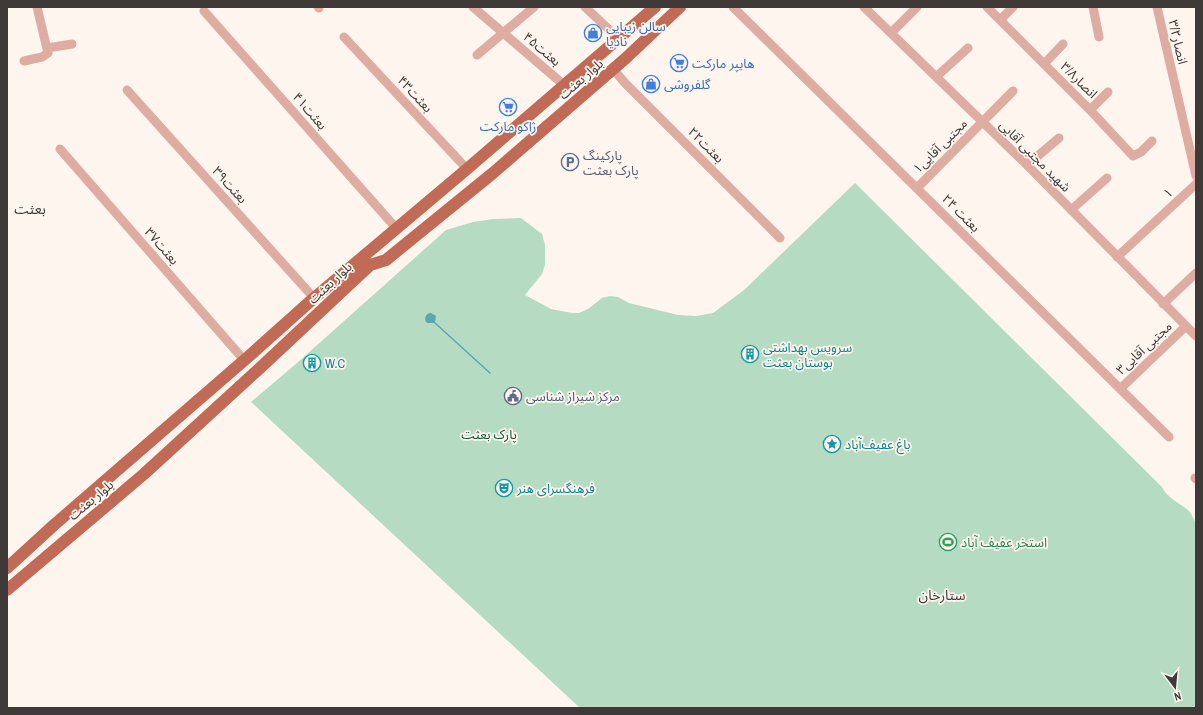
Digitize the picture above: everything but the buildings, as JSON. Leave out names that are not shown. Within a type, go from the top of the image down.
[{"type":"main road","name":"بلوار بعثت","points":[[7,567],[314,298],[467,169],[654,7]]},
{"type":"main road","name":"بلوار بعثت","points":[[7,590],[144,474],[370,265],[386,260],[493,173],[613,69],[680,7]]},
{"type":"main road","points":[[131,458],[144,474]]},
{"type":"street","points":[[24,61],[42,57],[48,53],[37,7]]},
{"type":"street","name":"بعثت۴۵","points":[[473,7],[564,85]]},
{"type":"street","points":[[477,55],[534,7]]},
{"type":"street","points":[[585,7],[618,38]]},
{"type":"street","name":"بعثت ۲۴","points":[[733,7],[1169,437]]},
{"type":"street","name":"شهید مجتبی آقایی","points":[[864,7],[1027,165],[1196,336]]},
{"type":"street","points":[[890,32],[917,7]]},
{"type":"street","name":"انصار۳/۸","points":[[987,7],[1090,110],[1132,156],[1141,152],[1152,141]]},
{"type":"street","points":[[1000,20],[1012,7]]},
{"type":"street","points":[[1093,7],[1099,37]]},
{"type":"street","name":"انصار۳/۲","points":[[1157,7],[1196,176]]},
{"type":"street","name":"بعثت۴۱","points":[[204,10],[396,228]]},
{"type":"street","name":"بعثت۴۳","points":[[344,37],[467,169]]},
{"type":"street","points":[[47,48],[72,44]]},
{"type":"street","points":[[1044,64],[1063,44]]},
{"type":"street","points":[[936,76],[968,48]]},
{"type":"street","name":"بعثت۲۲","points":[[613,69],[625,83],[780,238]]},
{"type":"street","name":"بعثت۳۹","points":[[127,90],[314,298]]},
{"type":"street","name":"مجتبی آقایی۱","points":[[917,188],[1013,91]]},
{"type":"street","points":[[1090,110],[1108,92]]},
{"type":"street","points":[[1027,165],[1059,138]]},
{"type":"street","name":"بعثت۳۷","points":[[60,149],[244,360]]},
{"type":"street","points":[[1070,210],[1107,178]]},
{"type":"street","name":"۱","points":[[1117,257],[1196,184]]},
{"type":"street","points":[[1163,304],[1196,273]]},
{"type":"street","name":"شهید مجتبی آقایی","points":[[1186,326],[1196,332]]},
{"type":"street","name":"مجتبی آقایی۳","points":[[1120,389],[1186,326]]},
{"type":"green space","name":"پارک بعثت","points":[[855,183],[1162,487],[1167,494],[1191,514],[1196,523],[1196,708],[580,708],[251,402],[446,230],[473,222],[493,219],[521,218],[542,234],[545,245],[545,265],[542,274],[525,295],[551,309],[579,313],[588,309],[602,298],[610,296],[618,297],[629,303],[678,315],[696,316],[713,313],[744,290]]},
{"type":"water","points":[[431,313],[436,316],[435,322],[491,373],[490,374],[434,323],[427,323],[425,320],[426,316]]},
{"type":"place","name":"سالن زیبایی نادیا","points":[[593,33]]},
{"type":"place","name":"هایپر مارکت","points":[[679,63]]},
{"type":"place","name":"گلفروشی","points":[[651,84]]},
{"type":"place","name":"ژاکو مارکت","points":[[508,107]]},
{"type":"place","name":"پارکینگ پارک بعثت","points":[[570,162]]},
{"type":"place","name":"سرویس بهداشتی بوستان بعثت","points":[[750,354]]},
{"type":"place","name":"W.C","points":[[312,363]]},
{"type":"place","name":"مرکز شیراز شناسی","points":[[513,396]]},
{"type":"place","name":"باغ عفیف‌آباد","points":[[832,444]]},
{"type":"place","name":"فرهنگسرای هنر","points":[[504,488]]},
{"type":"place","name":"استخر عفیف آباد","points":[[948,542]]},
{"type":"district","name":"بعثت","points":[[30,209]]},
{"type":"district","name":"ستارخان","points":[[942,595]]}]
